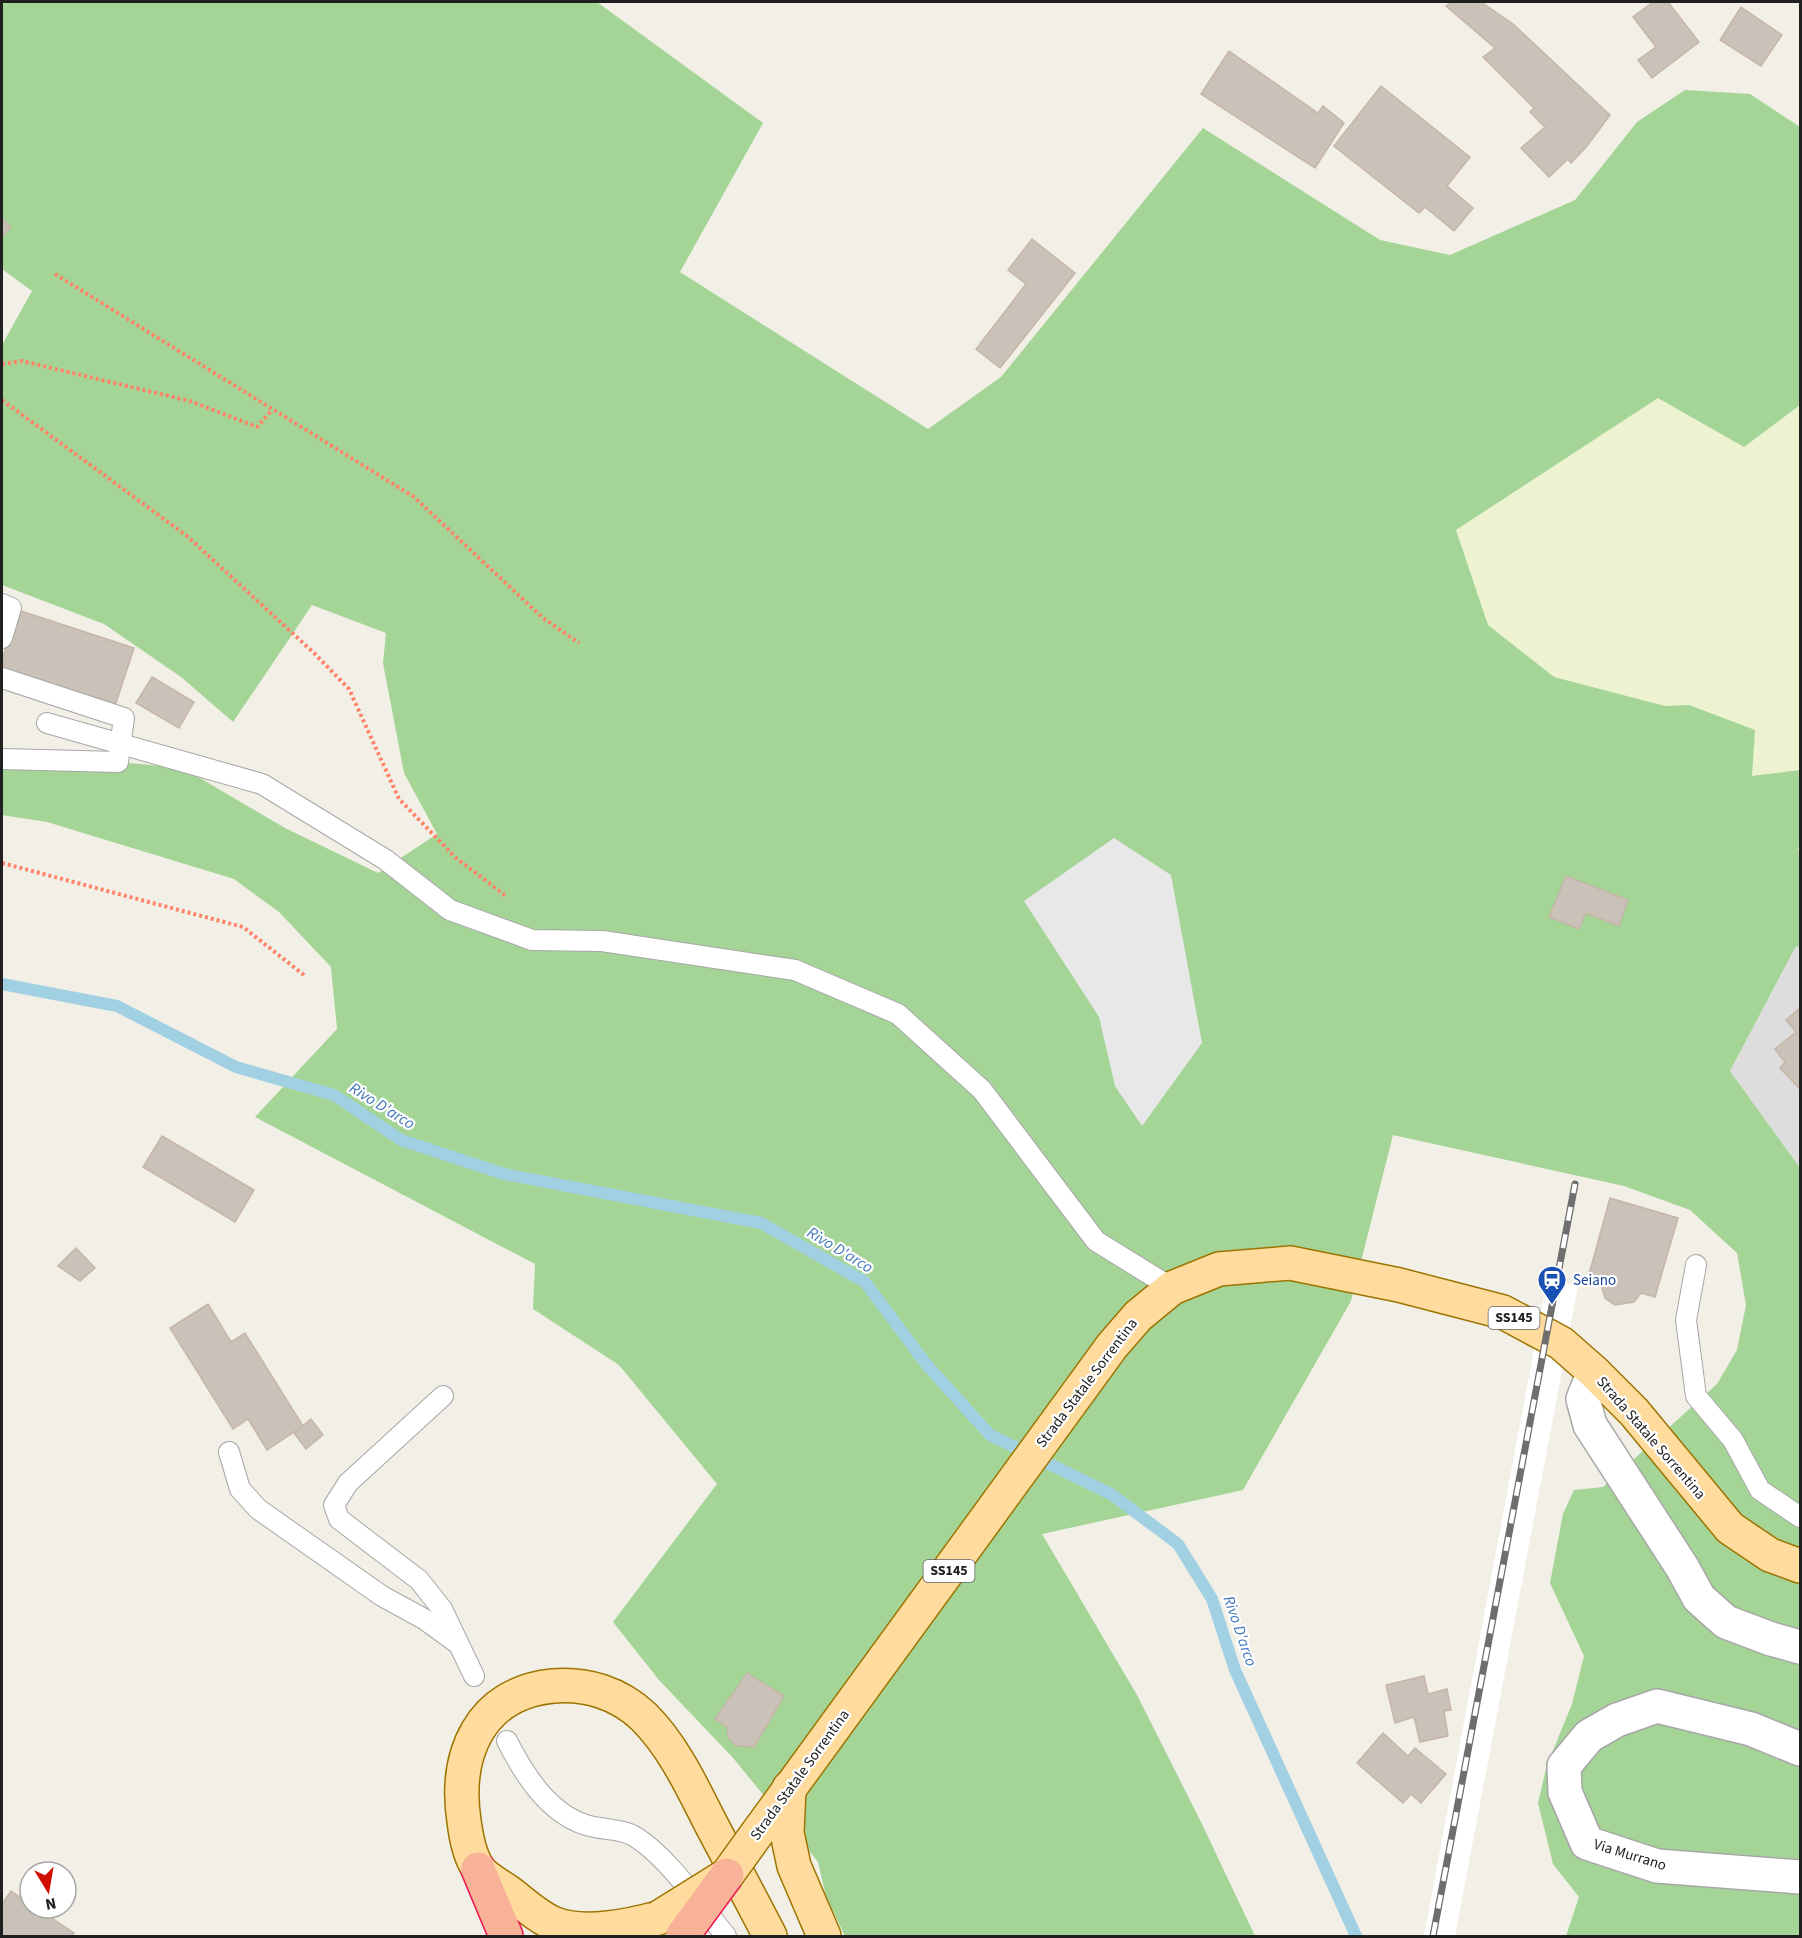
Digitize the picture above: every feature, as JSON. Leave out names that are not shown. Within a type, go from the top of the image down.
[{"type":"highway","points":[[478,1869],[506,1936]]},
{"type":"highway","name":"Strada Statale Sorrentina","points":[[674,1930],[727,1875]]},
{"type":"main road","name":"Strada Statale Sorrentina","points":[[727,1875],[1112,1346],[1138,1316],[1172,1288],[1219,1269],[1290,1263],[1399,1286],[1503,1312],[1561,1343],[1594,1372],[1634,1412],[1730,1528],[1770,1556],[1800,1566]]},
{"type":"main road","points":[[674,1930],[619,1927],[590,1929],[555,1924],[478,1869],[467,1841],[461,1802],[463,1764],[475,1732],[502,1701],[536,1688],[577,1684],[616,1697],[643,1716],[667,1744],[770,1936]]},
{"type":"main road","points":[[789,1788],[787,1833],[794,1866],[824,1936]]},
{"type":"street","points":[[1594,1372],[1583,1400],[1590,1425],[1682,1567],[1699,1598],[1726,1622],[1800,1647]]},
{"type":"street","name":"Via Murrano","points":[[1800,1749],[1751,1729],[1657,1706],[1617,1720],[1589,1736],[1564,1766],[1565,1792],[1587,1843],[1657,1866],[1800,1877]]},
{"type":"lane","points":[[2,604],[11,608],[2,638]]},
{"type":"lane","points":[[2,678],[124,718],[118,762],[2,759]]},
{"type":"lane","points":[[47,723],[262,784],[386,860],[450,910],[532,940],[602,941],[795,970],[898,1014],[982,1090],[1096,1241],[1172,1288]]},
{"type":"lane","points":[[1696,1265],[1686,1320],[1696,1396],[1733,1440],[1760,1490],[1800,1516]]},
{"type":"lane","points":[[443,1396],[348,1483],[334,1506],[339,1519],[419,1580],[442,1609],[474,1676]]},
{"type":"lane","points":[[229,1452],[240,1490],[258,1509],[372,1590],[424,1618],[459,1644]]},
{"type":"lane","points":[[507,1741],[535,1787],[558,1810],[583,1824],[632,1835],[669,1866],[726,1936]]},
{"type":"path","points":[[55,274],[414,498],[543,618],[579,643]]},
{"type":"path","points":[[2,364],[22,361],[190,401],[257,427],[272,410]]},
{"type":"path","points":[[2,400],[187,536],[314,653],[350,689],[399,799],[456,858],[510,898]]},
{"type":"path","points":[[2,863],[243,927],[304,975]]},
{"type":"shaded area","points":[[1114,838],[1171,875],[1202,1043],[1142,1126],[1115,1086],[1099,1017],[1024,901]]},
{"type":"shaded area","points":[[1796,946],[1800,948],[1800,1168],[1730,1071]]},
{"type":"green space","points":[[2,2],[597,2],[763,123],[680,272],[928,429],[1001,377],[1203,128],[1380,240],[1450,255],[1575,200],[1637,122],[1685,90],[1750,94],[1800,127],[1800,405],[1744,447],[1658,398],[1456,530],[1488,625],[1554,677],[1665,706],[1689,705],[1755,730],[1752,776],[1800,770],[1798,850],[1800,851],[1800,948],[1796,946],[1730,1071],[1800,1168],[1800,1936],[1566,1936],[1579,1897],[1553,1864],[1538,1803],[1547,1765],[1572,1704],[1584,1656],[1550,1583],[1563,1514],[1574,1490],[1603,1487],[1717,1384],[1737,1350],[1746,1305],[1737,1253],[1690,1210],[1624,1186],[1393,1135],[1351,1301],[1243,1490],[1042,1534],[1137,1695],[1255,1936],[845,1936],[826,1897],[818,1862],[734,1759],[659,1680],[613,1622],[717,1484],[619,1365],[533,1309],[535,1264],[255,1117],[337,1029],[331,967],[279,912],[234,879],[47,822],[2,815],[2,759],[118,762],[183,768],[285,828],[378,873],[437,834],[404,773],[383,663],[386,633],[312,605],[233,722],[181,677],[104,624],[2,585],[2,345],[32,291],[2,269]]},
{"type":"green space","points":[[1658,398],[1744,447],[1800,405],[1800,770],[1752,776],[1689,705],[1665,706],[1554,677],[1488,626],[1456,529]]},
{"type":"pier","points":[[1547,1280],[1578,1286],[1455,1936],[1424,1936]]},
{"type":"building","points":[[1452,2],[1481,2],[1513,24],[1610,115],[1571,163],[1568,159],[1549,177],[1521,148],[1545,127],[1530,112],[1534,108],[1483,57],[1495,48],[1446,6]]},
{"type":"building","points":[[1653,2],[1668,2],[1699,42],[1652,78],[1638,60],[1656,47],[1633,17]]},
{"type":"building","points":[[1741,7],[1782,35],[1761,66],[1720,40]]},
{"type":"building","points":[[1229,51],[1318,113],[1323,106],[1344,123],[1315,168],[1201,94]]},
{"type":"building","points":[[1381,86],[1470,157],[1447,186],[1473,208],[1454,231],[1425,207],[1419,213],[1334,146]]},
{"type":"building","points":[[2,218],[11,227],[2,237]]},
{"type":"building","points":[[1032,239],[1075,273],[1000,368],[976,349],[1026,284],[1008,270]]},
{"type":"building","points":[[18,610],[134,648],[114,709],[2,672],[2,660]]},
{"type":"building","points":[[152,677],[194,702],[179,728],[136,703]]},
{"type":"building","points":[[1566,876],[1628,900],[1619,926],[1586,913],[1579,929],[1549,917]]},
{"type":"building","points":[[1800,1008],[1800,1089],[1780,1068],[1785,1062],[1775,1049],[1796,1032],[1786,1020]]},
{"type":"building","points":[[162,1136],[254,1190],[235,1222],[143,1167]]},
{"type":"building","points":[[1610,1198],[1678,1218],[1655,1297],[1641,1293],[1634,1302],[1615,1305],[1605,1298],[1600,1282],[1588,1278]]},
{"type":"building","points":[[76,1248],[95,1268],[80,1281],[58,1266]]},
{"type":"building","points":[[208,1304],[231,1342],[245,1333],[303,1426],[267,1450],[248,1419],[233,1429],[170,1328]]},
{"type":"building","points":[[311,1419],[323,1435],[306,1449],[294,1433]]},
{"type":"building","points":[[747,1673],[784,1696],[754,1747],[736,1746],[728,1737],[727,1727],[715,1719]]},
{"type":"building","points":[[1424,1676],[1428,1694],[1447,1689],[1451,1710],[1444,1711],[1448,1736],[1420,1742],[1414,1717],[1395,1723],[1386,1685]]},
{"type":"building","points":[[1383,1733],[1408,1756],[1415,1748],[1446,1774],[1421,1803],[1411,1794],[1403,1803],[1357,1763]]},
{"type":"building","points":[[11,1891],[18,1896],[18,1920],[55,1920],[74,1933],[71,1936],[2,1936],[2,1904]]},
{"type":"waterway","name":"Rivo D'arco","points":[[2,984],[117,1006],[236,1067],[334,1095],[401,1140],[504,1174],[761,1223],[865,1282],[926,1364],[990,1435],[1111,1494],[1178,1544],[1212,1599],[1235,1670],[1356,1936]]},
{"type":"railway","points":[[1433,1936],[1575,1184]]},
{"type":"place","name":"Seiano","points":[[1552,1306]]}]
